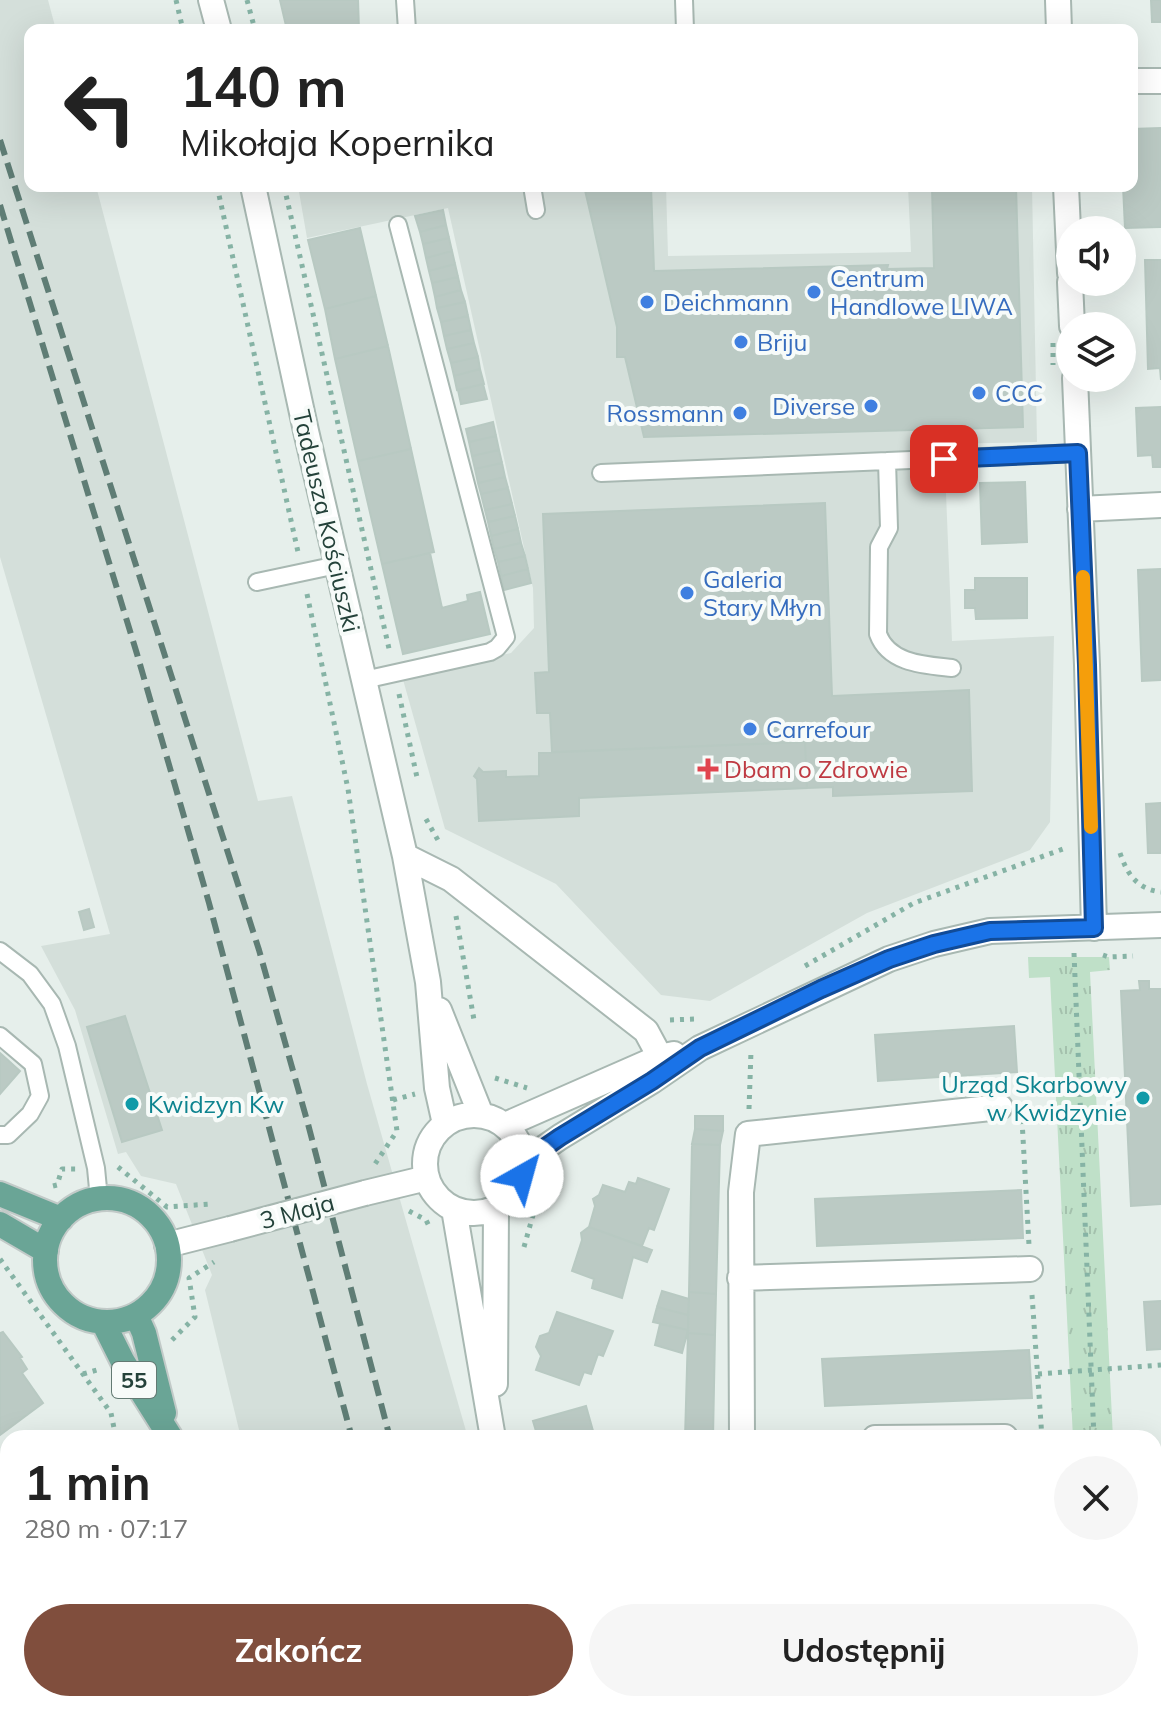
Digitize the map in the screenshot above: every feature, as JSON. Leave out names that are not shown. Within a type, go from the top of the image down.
[{"type":"main road","points":[[0,1194],[61,1219]]},
{"type":"main road","points":[[112,1198],[136,1205],[156,1221],[167,1245],[169,1261],[163,1285],[149,1306],[120,1321],[103,1322],[83,1317],[66,1307],[53,1291],[46,1272],[46,1251],[51,1234],[61,1219],[72,1209],[99,1199],[112,1198]]},
{"type":"main road","points":[[0,1224],[46,1251]]},
{"type":"main road","name":"55","points":[[136,1315],[144,1333],[167,1430]]},
{"type":"main road","name":"55","points":[[103,1322],[123,1362],[165,1430]]},
{"type":"street","points":[[211,0],[217,24]]},
{"type":"street","points":[[1058,0],[1059,24]]},
{"type":"street","points":[[1138,81],[1161,81]]},
{"type":"street","name":"Tadeusza Kościuszki","points":[[254,192],[405,856],[428,982],[437,1088],[445,1124]]},
{"type":"street","points":[[1066,192],[1067,216]]},
{"type":"street","points":[[1067,392],[1078,453],[1094,928]]},
{"type":"street","points":[[1080,509],[1161,505]]},
{"type":"street","points":[[405,856],[451,879],[646,1031],[660,1057]]},
{"type":"street","points":[[524,1162],[700,1048],[889,959],[934,944],[990,931],[1161,925]]},
{"type":"street","name":"Tadeusza Kościuszki","points":[[428,982],[481,1115]]},
{"type":"street","points":[[505,1125],[660,1057],[700,1048]]},
{"type":"street","points":[[742,1430],[741,1192],[748,1134],[1014,1107]]},
{"type":"street","points":[[481,1115],[505,1125],[515,1135],[524,1162],[517,1189],[508,1201],[496,1208],[468,1213],[442,1201],[427,1178],[425,1158],[437,1131],[445,1124],[462,1116],[481,1115]]},
{"type":"street","name":"3 Maja","points":[[167,1245],[427,1178]]},
{"type":"street","points":[[494,1430],[496,1208]]},
{"type":"street","points":[[454,1209],[493,1430]]},
{"type":"street","points":[[740,1278],[1030,1269]]},
{"type":"lane","points":[[405,0],[407,24]]},
{"type":"lane","points":[[684,0],[685,24]]},
{"type":"lane","points":[[533,192],[536,210]]},
{"type":"lane","points":[[364,680],[490,652],[506,637],[398,225]]},
{"type":"lane","points":[[601,473],[1078,453]]},
{"type":"lane","points":[[887,461],[889,528],[879,547],[878,634],[884,646],[898,657],[914,663],[952,668]]},
{"type":"lane","points":[[257,582],[337,565]]},
{"type":"lane","points":[[0,951],[30,974],[52,1004],[67,1046],[96,1168],[99,1199]]},
{"type":"lane","points":[[0,1036],[33,1064],[40,1096],[30,1114],[8,1135],[0,1135]]},
{"type":"path","points":[[176,0],[182,24]]},
{"type":"path","points":[[247,0],[253,24]]},
{"type":"path","points":[[218,192],[348,789],[393,1100]]},
{"type":"path","points":[[285,192],[420,790]]},
{"type":"path","points":[[425,817],[434,836],[448,853],[476,1029]]},
{"type":"path","points":[[793,973],[914,903],[1063,849],[1064,836]]},
{"type":"path","points":[[1119,848],[1127,873],[1150,891],[1161,892]]},
{"type":"path","points":[[1072,953],[1094,1430]]},
{"type":"path","points":[[1060,954],[1085,953]]},
{"type":"path","points":[[1098,953],[1109,957],[1135,956]]},
{"type":"path","points":[[646,1031],[668,1020],[697,1019]]},
{"type":"path","points":[[748,1134],[751,1051],[764,1044]]},
{"type":"path","points":[[484,1074],[536,1090],[546,1109]]},
{"type":"path","points":[[1042,1430],[1014,1107],[1020,1084],[1078,1083]]},
{"type":"path","points":[[523,1251],[543,1179]]},
{"type":"path","points":[[0,1259],[111,1413],[114,1430]]},
{"type":"path","points":[[1038,1374],[1161,1365]]},
{"type":"shaded area","points":[[0,0],[48,0],[54,24],[24,24],[24,192],[98,192],[258,801],[292,796],[367,1084],[466,1430],[239,1430],[205,1290],[212,1275],[176,1184],[141,1176],[126,1152],[118,1154],[75,1010],[41,946],[110,934],[0,557]]},
{"type":"shaded area","points":[[299,192],[666,192],[668,256],[911,252],[908,192],[1032,192],[1037,442],[944,444],[952,641],[1054,636],[1050,822],[1030,850],[867,913],[710,1001],[661,995],[556,884],[445,829],[402,676],[511,653],[534,628],[533,588],[448,208],[307,238]]},
{"type":"green space","points":[[1028,957],[1109,957],[1110,970],[1090,972],[1113,1430],[1073,1430],[1050,977],[1029,978]]},
{"type":"building","points":[[280,0],[358,0],[359,24],[286,24]]},
{"type":"building","points":[[1151,0],[1161,0],[1161,22],[1152,22]]},
{"type":"building","points":[[1161,128],[1161,227],[1136,228],[1136,216],[1124,216],[1123,192],[1138,192],[1138,129]]},
{"type":"building","name":"Centrum Handlowe LIWA","points":[[585,192],[651,192],[654,271],[888,265],[887,269],[934,268],[932,192],[1016,192],[1023,427],[644,437],[625,357],[617,357],[617,327]]},
{"type":"building","points":[[443,210],[446,225],[420,232],[415,216]]},
{"type":"building","points":[[446,225],[449,238],[423,244],[420,232]]},
{"type":"building","points":[[360,228],[376,296],[325,309],[308,240]]},
{"type":"building","points":[[449,238],[452,251],[426,258],[423,244]]},
{"type":"building","points":[[452,251],[455,264],[429,271],[426,258]]},
{"type":"building","points":[[1145,260],[1161,260],[1161,380],[1160,368],[1148,369]]},
{"type":"building","points":[[455,264],[458,277],[432,283],[429,271]]},
{"type":"building","points":[[458,277],[461,290],[435,297],[432,283]]},
{"type":"building","points":[[461,290],[465,302],[437,308],[435,297]]},
{"type":"building","points":[[376,296],[388,346],[335,359],[325,309]]},
{"type":"building","points":[[465,302],[468,316],[441,322],[437,308]]},
{"type":"building","points":[[468,316],[471,330],[444,336],[441,322]]},
{"type":"building","points":[[471,330],[474,343],[447,349],[444,336]]},
{"type":"building","points":[[474,343],[478,357],[451,363],[447,349]]},
{"type":"building","points":[[388,346],[411,449],[358,461],[335,359]]},
{"type":"building","points":[[478,357],[480,369],[454,376],[451,363]]},
{"type":"building","points":[[480,369],[484,384],[457,390],[454,376]]},
{"type":"building","points":[[483,384],[487,399],[461,404],[458,390]]},
{"type":"building","points":[[1161,407],[1161,467],[1153,467],[1152,455],[1138,456],[1136,408]]},
{"type":"building","points":[[493,422],[496,436],[469,442],[466,429]]},
{"type":"building","points":[[496,436],[499,450],[472,456],[469,442]]},
{"type":"building","points":[[411,449],[434,552],[382,564],[358,461]]},
{"type":"building","points":[[499,450],[502,463],[475,469],[472,456]]},
{"type":"building","points":[[502,463],[505,477],[478,483],[475,469]]},
{"type":"building","points":[[505,477],[508,488],[481,494],[478,483]]},
{"type":"building","points":[[1025,482],[1027,542],[982,544],[980,483]]},
{"type":"building","points":[[508,488],[512,504],[485,510],[481,494]]},
{"type":"building","name":"Galeria Stary Młyn","points":[[825,503],[832,696],[969,690],[972,791],[833,796],[833,787],[807,788],[805,742],[552,752],[550,713],[537,713],[535,673],[549,672],[543,514]]},
{"type":"building","points":[[512,504],[515,516],[488,522],[485,510]]},
{"type":"building","points":[[515,516],[518,529],[491,536],[488,522]]},
{"type":"building","points":[[518,529],[521,543],[494,549],[491,536]]},
{"type":"building","points":[[521,543],[525,556],[498,562],[494,549]]},
{"type":"building","points":[[430,553],[442,608],[468,601],[467,595],[480,592],[490,634],[403,654],[382,564]]},
{"type":"building","points":[[525,556],[528,569],[501,576],[498,562]]},
{"type":"building","points":[[528,569],[531,583],[504,590],[501,576]]},
{"type":"building","points":[[1161,569],[1161,680],[1142,681],[1138,570]]},
{"type":"building","points":[[975,578],[1027,578],[1027,618],[976,619],[975,608],[965,608],[965,590],[975,590]]},
{"type":"building","points":[[805,742],[807,788],[579,798],[579,816],[479,821],[477,779],[474,776],[479,768],[483,772],[506,771],[506,777],[539,776],[539,753]]},
{"type":"building","points":[[1161,803],[1161,853],[1148,853],[1146,804]]},
{"type":"building","points":[[89,909],[94,927],[84,930],[79,912]]},
{"type":"building","name":"Urząd Skarbowy w Kwidzynie","points":[[1139,981],[1149,981],[1149,989],[1161,989],[1161,1204],[1131,1206],[1121,991],[1140,990]]},
{"type":"building","name":"Kwidzyn Kw","points":[[125,1016],[162,1130],[122,1142],[87,1027]]},
{"type":"building","points":[[1014,1026],[1017,1072],[878,1081],[875,1035]]},
{"type":"building","points":[[0,1053],[20,1071],[0,1094]]},
{"type":"building","points":[[695,1116],[723,1116],[723,1131],[695,1129]]},
{"type":"building","points":[[695,1129],[723,1131],[720,1145],[692,1144]]},
{"type":"building","points":[[692,1144],[720,1145],[716,1294],[689,1292]]},
{"type":"building","points":[[638,1178],[669,1189],[654,1230],[649,1228],[642,1246],[589,1227],[595,1206],[593,1199],[599,1195],[603,1185],[625,1192],[629,1182],[636,1184]]},
{"type":"building","points":[[1021,1190],[1023,1238],[817,1246],[815,1199]]},
{"type":"building","points":[[589,1227],[652,1250],[647,1262],[633,1257],[622,1298],[592,1288],[594,1279],[572,1271],[582,1240],[581,1233]]},
{"type":"building","points":[[662,1291],[689,1299],[688,1315],[657,1307]]},
{"type":"building","points":[[689,1292],[716,1294],[715,1335],[688,1333]]},
{"type":"building","points":[[1161,1301],[1161,1349],[1147,1350],[1144,1302]]},
{"type":"building","points":[[657,1307],[688,1315],[688,1330],[653,1322]]},
{"type":"building","points":[[557,1312],[613,1331],[603,1356],[598,1354],[591,1374],[584,1372],[579,1385],[536,1370],[541,1356],[536,1347],[540,1336],[549,1333]]},
{"type":"building","points":[[660,1324],[688,1330],[682,1353],[655,1345]]},
{"type":"building","points":[[3,1332],[22,1357],[27,1369],[22,1373],[43,1403],[7,1430],[0,1430],[0,1333]]},
{"type":"building","points":[[688,1333],[715,1335],[713,1430],[685,1430]]},
{"type":"building","points":[[1029,1350],[1032,1398],[825,1406],[822,1359]]},
{"type":"building","points":[[586,1406],[593,1430],[536,1430],[533,1421]]},
{"type":"railway","points":[[0,140],[259,950],[388,1430]]},
{"type":"railway","points":[[0,205],[137,654],[209,903],[350,1430]]},
{"type":"slow traffic","points":[[1083,577],[1091,827]]},
{"type":"place","name":"Centrum Handlowe LIWA","points":[[814,292]]},
{"type":"place","name":"Deichmann","points":[[647,302]]},
{"type":"place","name":"Briju","points":[[741,342]]},
{"type":"place","name":"CCC","points":[[979,393]]},
{"type":"place","name":"Diverse","points":[[871,406]]},
{"type":"place","name":"Rossmann","points":[[740,413]]},
{"type":"place","name":"Galeria Stary Młyn","points":[[687,593]]},
{"type":"place","name":"Carrefour","points":[[750,729]]},
{"type":"place","name":"Dbam o Zdrowie","points":[[708,769]]},
{"type":"place","name":"Urząd Skarbowy w Kwidzynie","points":[[1143,1098]]},
{"type":"place","name":"Kwidzyn Kw","points":[[132,1104]]},
{"type":"route","points":[[522,1176],[524,1162],[700,1048],[889,959],[934,944],[990,931],[1094,928],[1078,453],[944,459]]}]
